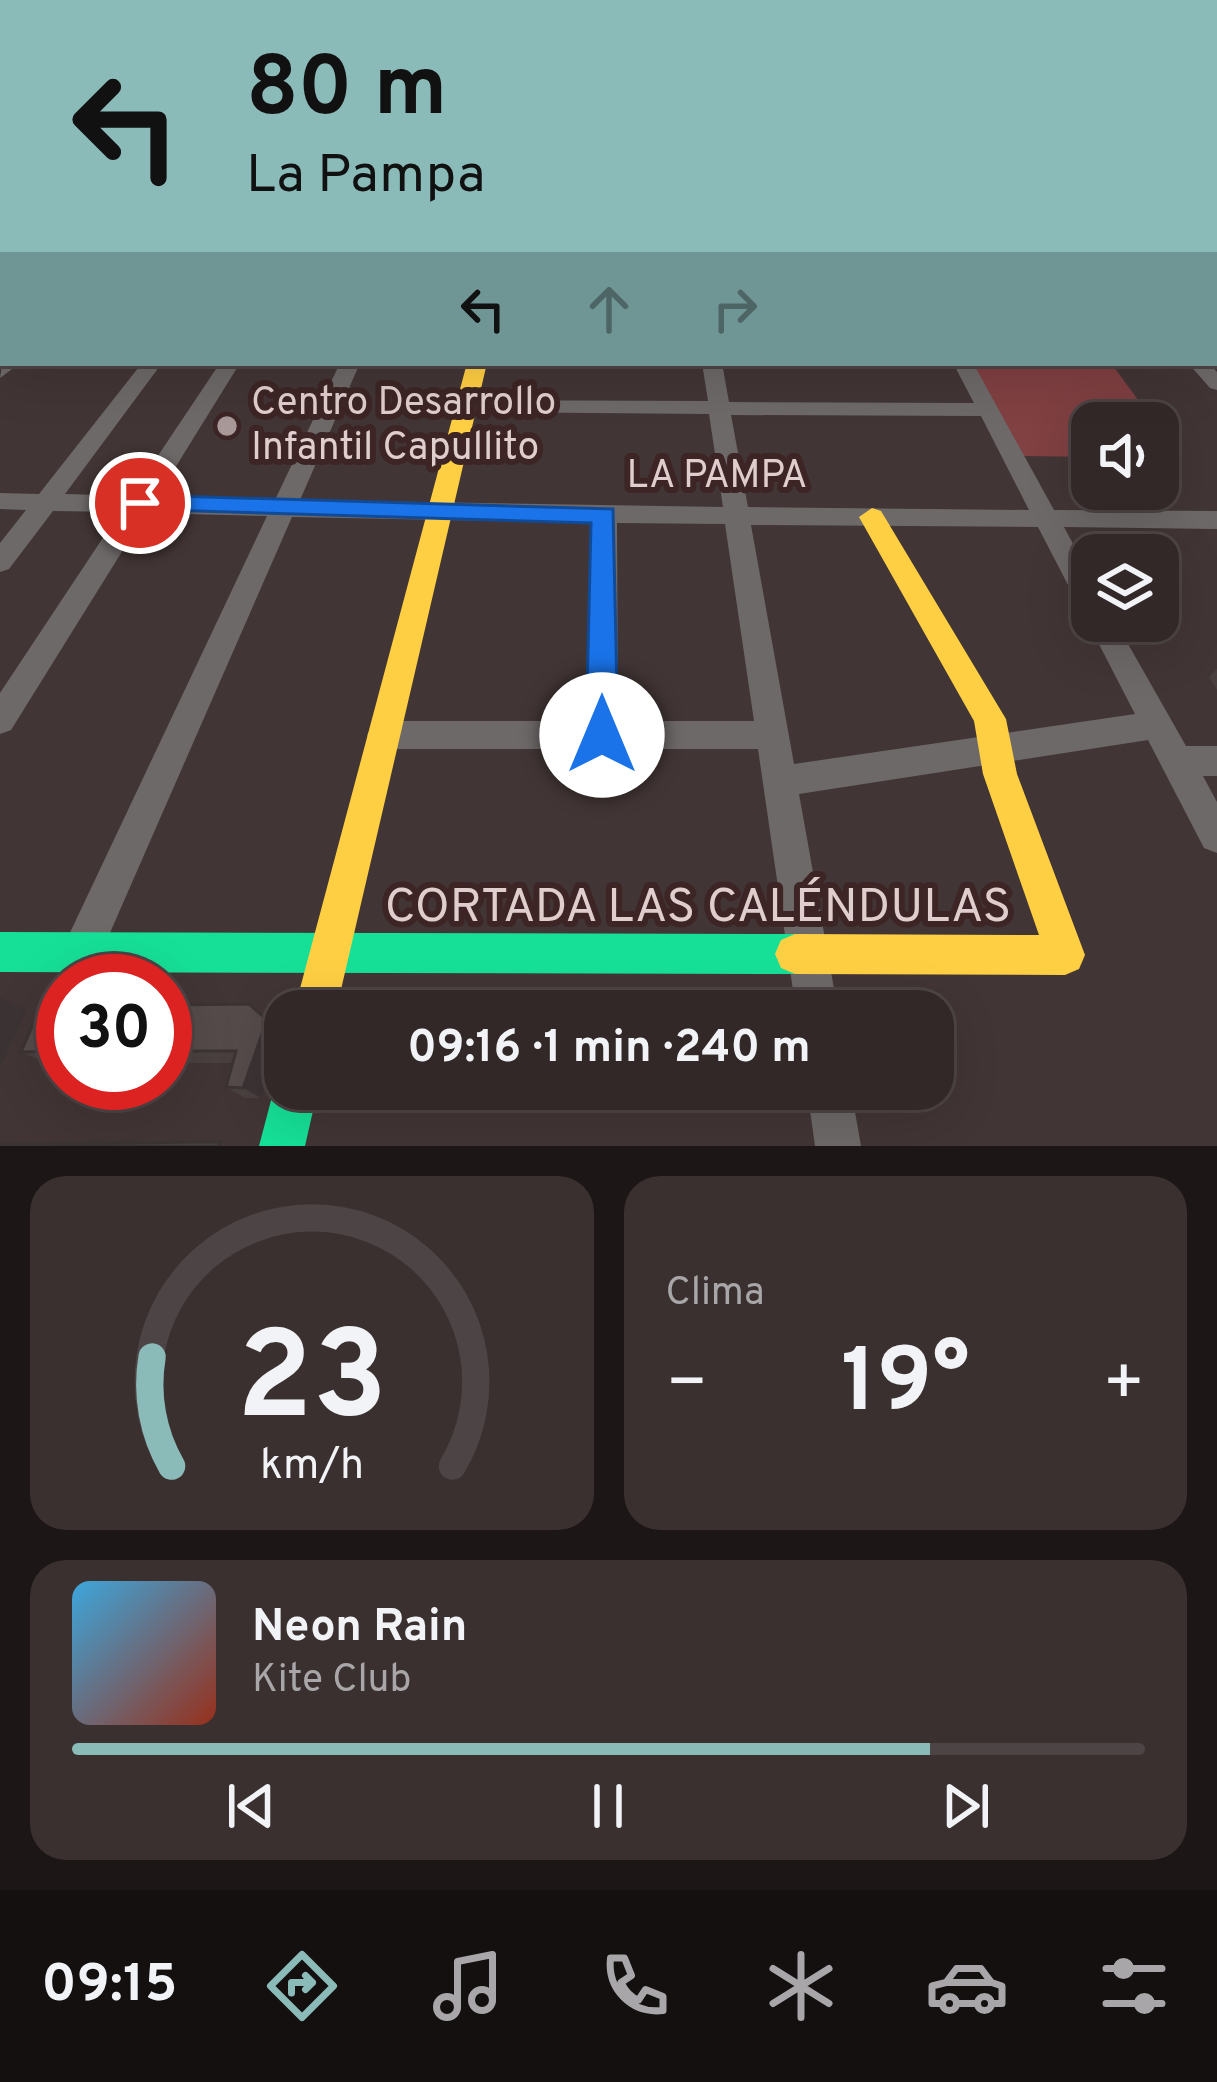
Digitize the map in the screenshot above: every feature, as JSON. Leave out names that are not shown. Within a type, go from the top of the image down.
[{"type":"street","points":[[0,562],[150,366]]},
{"type":"street","points":[[0,721],[228,366]]},
{"type":"street","points":[[81,953],[349,366]]},
{"type":"street","points":[[320,990],[475,366]]},
{"type":"street","points":[[712,366],[814,990]]},
{"type":"street","points":[[965,366],[1071,565]]},
{"type":"street","points":[[466,406],[988,410]]},
{"type":"street","name":"LA PAMPA","points":[[0,501],[604,515],[1217,520]]},
{"type":"street","points":[[602,735],[604,515]]},
{"type":"street","points":[[872,517],[990,719],[997,746]]},
{"type":"street","points":[[1112,642],[1217,836]]},
{"type":"street","points":[[780,781],[1157,725]]},
{"type":"street","points":[[383,735],[773,734]]},
{"type":"street","name":"CORTADA LAS CALÉNDULAS","points":[[0,952],[1065,955],[1000,774],[997,746]]},
{"type":"street","points":[[1177,761],[1217,761]]},
{"type":"street","points":[[282,1146],[291,1110]]},
{"type":"street","points":[[833,1110],[838,1146]]},
{"type":"shaded area","points":[[974,366],[1113,366],[1140,402],[1071,402],[1071,457],[1023,456]]},
{"type":"building","points":[[249,1004],[264,1017],[243,1088],[226,1087],[236,1051],[192,1051],[192,1005]]},
{"type":"building","points":[[36,1018],[36,1052],[21,1052]]},
{"type":"building","points":[[220,1142],[219,1146],[0,1146],[0,1144]]},
{"type":"traffic: fast","points":[[0,952],[795,954]]},
{"type":"traffic: fast","points":[[282,1146],[291,1110]]},
{"type":"traffic: slow","points":[[320,990],[476,366]]},
{"type":"traffic: slow","points":[[795,954],[1065,955],[1000,774],[990,719],[872,517]]},
{"type":"place","name":"Centro Desarrollo Infantil Capullito","points":[[227,426]]},
{"type":"route","points":[[140,503],[604,515],[602,735]]}]
